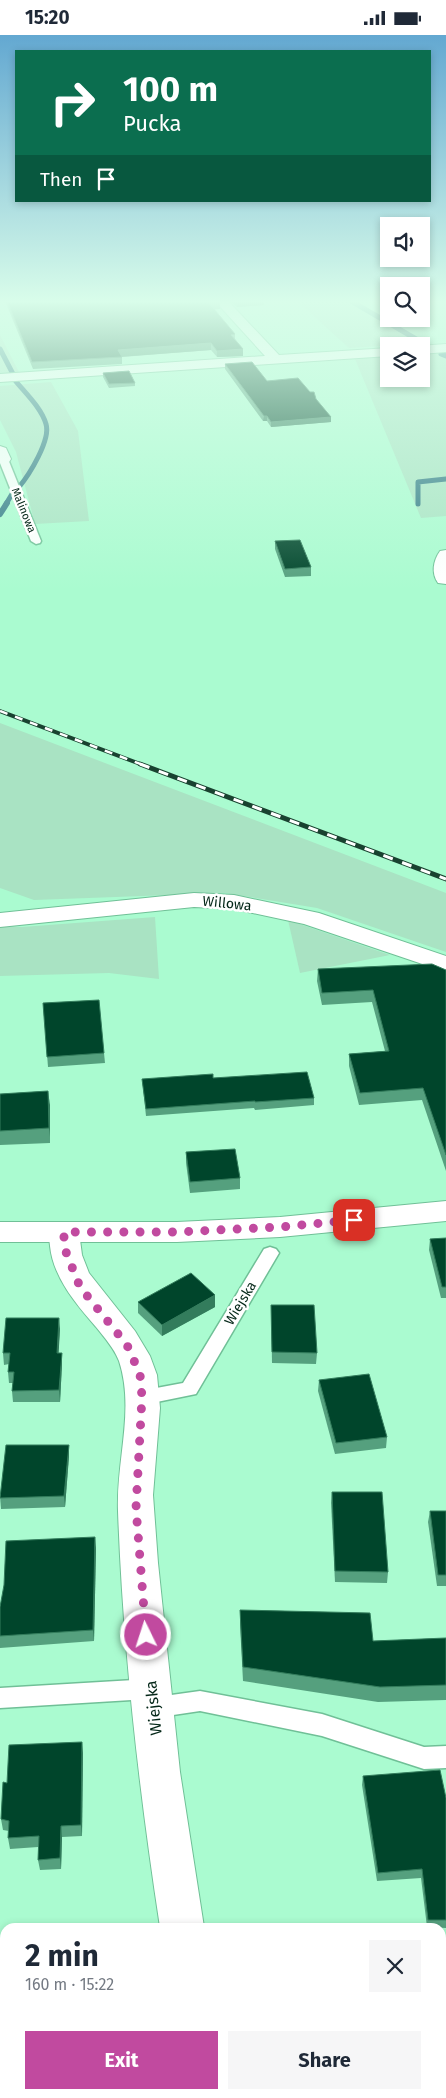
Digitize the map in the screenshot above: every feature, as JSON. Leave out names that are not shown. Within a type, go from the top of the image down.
[{"type":"street","points":[[444,579],[442,568],[446,555]]},
{"type":"street","name":"Willowa","points":[[0,920],[194,900],[234,901],[310,918],[446,964]]},
{"type":"street","points":[[0,1232],[177,1232],[280,1227],[446,1211]]},
{"type":"street","name":"Wiejska","points":[[64,1232],[64,1247],[80,1287],[127,1345],[140,1374],[142,1397],[136,1508],[152,1698],[174,1880],[181,1923]]},
{"type":"lane","name":"Malinowa","points":[[2,455],[36,541]]},
{"type":"lane","name":"Wiejska","points":[[142,1397],[189,1389],[270,1253]]},
{"type":"lane","points":[[0,1698],[152,1698],[200,1701],[322,1725],[424,1758],[446,1757]]},
{"type":"green space","points":[[0,397],[59,397],[78,431],[89,521],[35,524],[16,452],[0,420]]},
{"type":"green space","points":[[371,397],[446,397],[446,516],[421,518]]},
{"type":"green space","points":[[0,723],[446,893],[446,952],[317,908],[225,893],[34,900],[0,888]]},
{"type":"green space","points":[[155,917],[159,979],[109,973],[0,976],[0,926],[22,927]]},
{"type":"green space","points":[[288,920],[390,955],[300,973]]},
{"type":"building","points":[[250,397],[316,397],[331,417],[271,422],[267,416],[264,416]]},
{"type":"building","points":[[300,540],[311,567],[285,569],[275,541]]},
{"type":"building","points":[[432,964],[446,970],[446,1155],[423,1088],[360,1093],[349,1054],[389,1051],[373,990],[322,993],[318,969]]},
{"type":"building","points":[[99,1000],[104,1053],[47,1057],[43,1003]]},
{"type":"building","points":[[307,1072],[314,1098],[146,1109],[142,1079],[213,1074],[213,1078]]},
{"type":"building","points":[[48,1091],[49,1128],[0,1131],[0,1094]]},
{"type":"building","points":[[235,1149],[240,1178],[190,1182],[186,1152]]},
{"type":"building","points":[[446,1238],[446,1287],[442,1287],[430,1239]]},
{"type":"building","points":[[191,1273],[215,1295],[162,1325],[138,1302]]},
{"type":"building","points":[[271,1305],[314,1305],[317,1353],[272,1352]]},
{"type":"building","points":[[6,1318],[59,1318],[57,1353],[62,1353],[59,1390],[12,1391],[14,1372],[8,1372],[10,1353],[3,1353]]},
{"type":"building","points":[[369,1374],[387,1437],[336,1443],[319,1380]]},
{"type":"building","points":[[6,1445],[69,1445],[64,1496],[0,1498]]},
{"type":"building","points":[[332,1492],[382,1492],[388,1572],[335,1571]]},
{"type":"building","points":[[430,1511],[446,1511],[446,1575],[438,1575]]},
{"type":"building","points":[[95,1537],[93,1630],[0,1636],[0,1607],[4,1585],[6,1541]]},
{"type":"building","points":[[240,1610],[370,1613],[373,1641],[446,1638],[446,1685],[380,1687],[243,1667]]},
{"type":"building","points":[[82,1742],[81,1825],[61,1826],[60,1858],[38,1860],[39,1836],[8,1838],[9,1821],[1,1819],[3,1782],[7,1783],[9,1745]]},
{"type":"building","points":[[440,1770],[446,1798],[446,1920],[428,1920],[422,1869],[378,1873],[363,1776]]},
{"type":"waterway","points":[[19,487],[38,457],[47,431],[44,418],[30,397]]},
{"type":"waterway","points":[[418,504],[418,482],[446,479]]},
{"type":"waterway","points":[[6,504],[12,494]]},
{"type":"waterway","points":[[0,514],[7,503]]},
{"type":"railway","points":[[0,711],[143,765]]},
{"type":"railway","points":[[140,764],[446,879]]},
{"type":"route","points":[[146,1635],[136,1508],[142,1397],[140,1374],[127,1345],[80,1287],[64,1247],[64,1232],[177,1232],[280,1227],[354,1220]]}]
